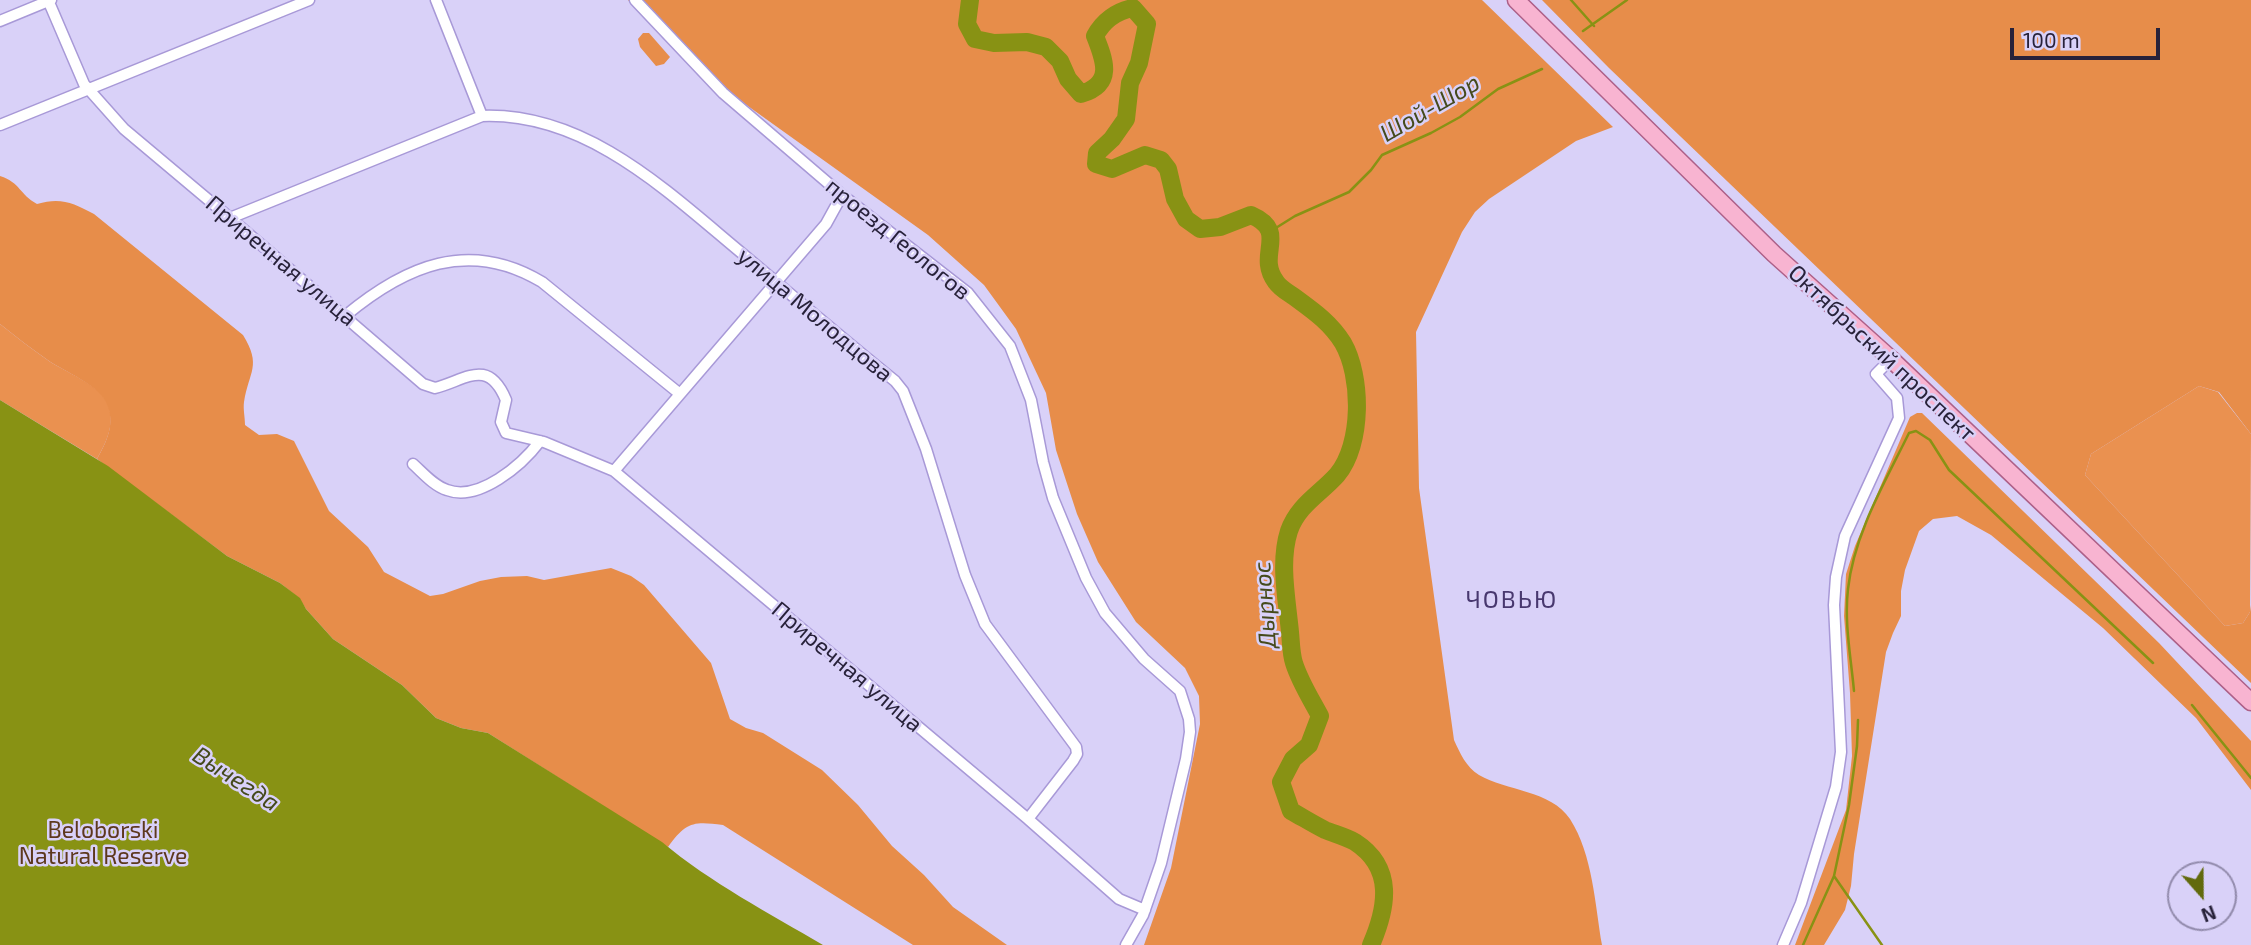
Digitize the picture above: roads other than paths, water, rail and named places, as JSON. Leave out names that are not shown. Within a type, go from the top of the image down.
[{"type":"main road","name":"Октябрьский проспект","points":[[1516,0],[1774,254],[1891,359],[2251,702]]},
{"type":"street","points":[[0,21],[49,0]]},
{"type":"street","name":"Приречная улица","points":[[49,0],[83,84],[124,130],[423,384],[435,388],[472,374],[484,374],[494,382],[506,400],[501,422],[506,433],[540,441],[614,471],[1028,819],[1119,899],[1145,910]]},
{"type":"street","points":[[0,125],[309,0]]},
{"type":"street","points":[[230,218],[482,116],[436,0]]},
{"type":"street","name":"проезд Геологов","points":[[635,0],[723,93],[842,195],[968,293],[1010,346],[1031,400],[1042,462],[1053,498],[1094,597],[1144,659],[1180,691],[1184,701],[1190,732],[1186,759],[1161,863],[1145,910],[1126,945]]},
{"type":"street","name":"улица Молодцова","points":[[482,116],[516,117],[545,123],[580,136],[623,160],[683,204],[895,381],[903,391],[926,449],[965,575],[985,624],[1076,747],[1077,754],[1073,761],[1028,819]]},
{"type":"street","points":[[614,471],[826,224],[842,195]]},
{"type":"street","points":[[345,316],[393,280],[418,269],[443,262],[470,260],[499,264],[525,272],[542,282],[680,394]]},
{"type":"street","points":[[1783,945],[1801,903],[1836,787],[1841,752],[1836,577],[1845,536],[1899,418],[1897,398],[1876,374],[1891,359]]},
{"type":"street","points":[[413,464],[430,481],[446,490],[459,493],[488,485],[509,472],[525,460],[540,441]]},
{"type":"water","name":"Вычегда","points":[[0,400],[108,466],[227,556],[280,583],[300,598],[306,609],[333,639],[402,685],[436,718],[461,728],[488,733],[662,842],[720,884],[823,945],[0,945]]},
{"type":"waterway","name":"Дырнос","points":[[970,0],[967,24],[975,39],[994,43],[1027,42],[1046,47],[1060,61],[1068,79],[1081,94],[1091,90],[1103,78],[1104,63],[1095,36],[1111,18],[1133,8],[1147,24],[1139,63],[1130,83],[1126,119],[1112,139],[1097,153],[1096,164],[1112,169],[1145,155],[1161,160],[1168,169],[1175,199],[1186,219],[1200,229],[1220,227],[1251,215],[1262,222],[1271,236],[1270,272],[1276,282],[1326,323],[1343,343],[1349,357],[1354,373],[1357,410],[1352,446],[1337,475],[1298,514],[1286,543],[1285,581],[1292,656],[1299,677],[1320,716],[1309,745],[1293,759],[1281,782],[1291,811],[1325,830],[1355,842],[1368,852],[1377,864],[1382,876],[1384,903],[1371,945]]},
{"type":"waterway","points":[[1571,0],[1594,26]]},
{"type":"waterway","name":"Шой-Шор","points":[[1583,31],[1627,0]]},
{"type":"waterway","name":"Шой-Шор","points":[[1271,231],[1295,216],[1349,192],[1382,155],[1431,133],[1460,117],[1498,89],[1542,69]]},
{"type":"waterway","points":[[1854,691],[1847,614],[1851,569],[1864,528],[1881,489],[1909,433],[1916,431],[1930,440],[1949,470],[2153,663]]},
{"type":"waterway","points":[[2192,705],[2251,778]]},
{"type":"waterway","points":[[1803,945],[1834,876],[1849,805],[1858,720]]},
{"type":"waterway","points":[[1834,876],[1882,945]]},
{"type":"district","name":"ЧОВЬЮ","points":[[1512,600]]},
{"type":"park label","name":"Beloborski Natural Reserve","points":[[103,843]]}]
